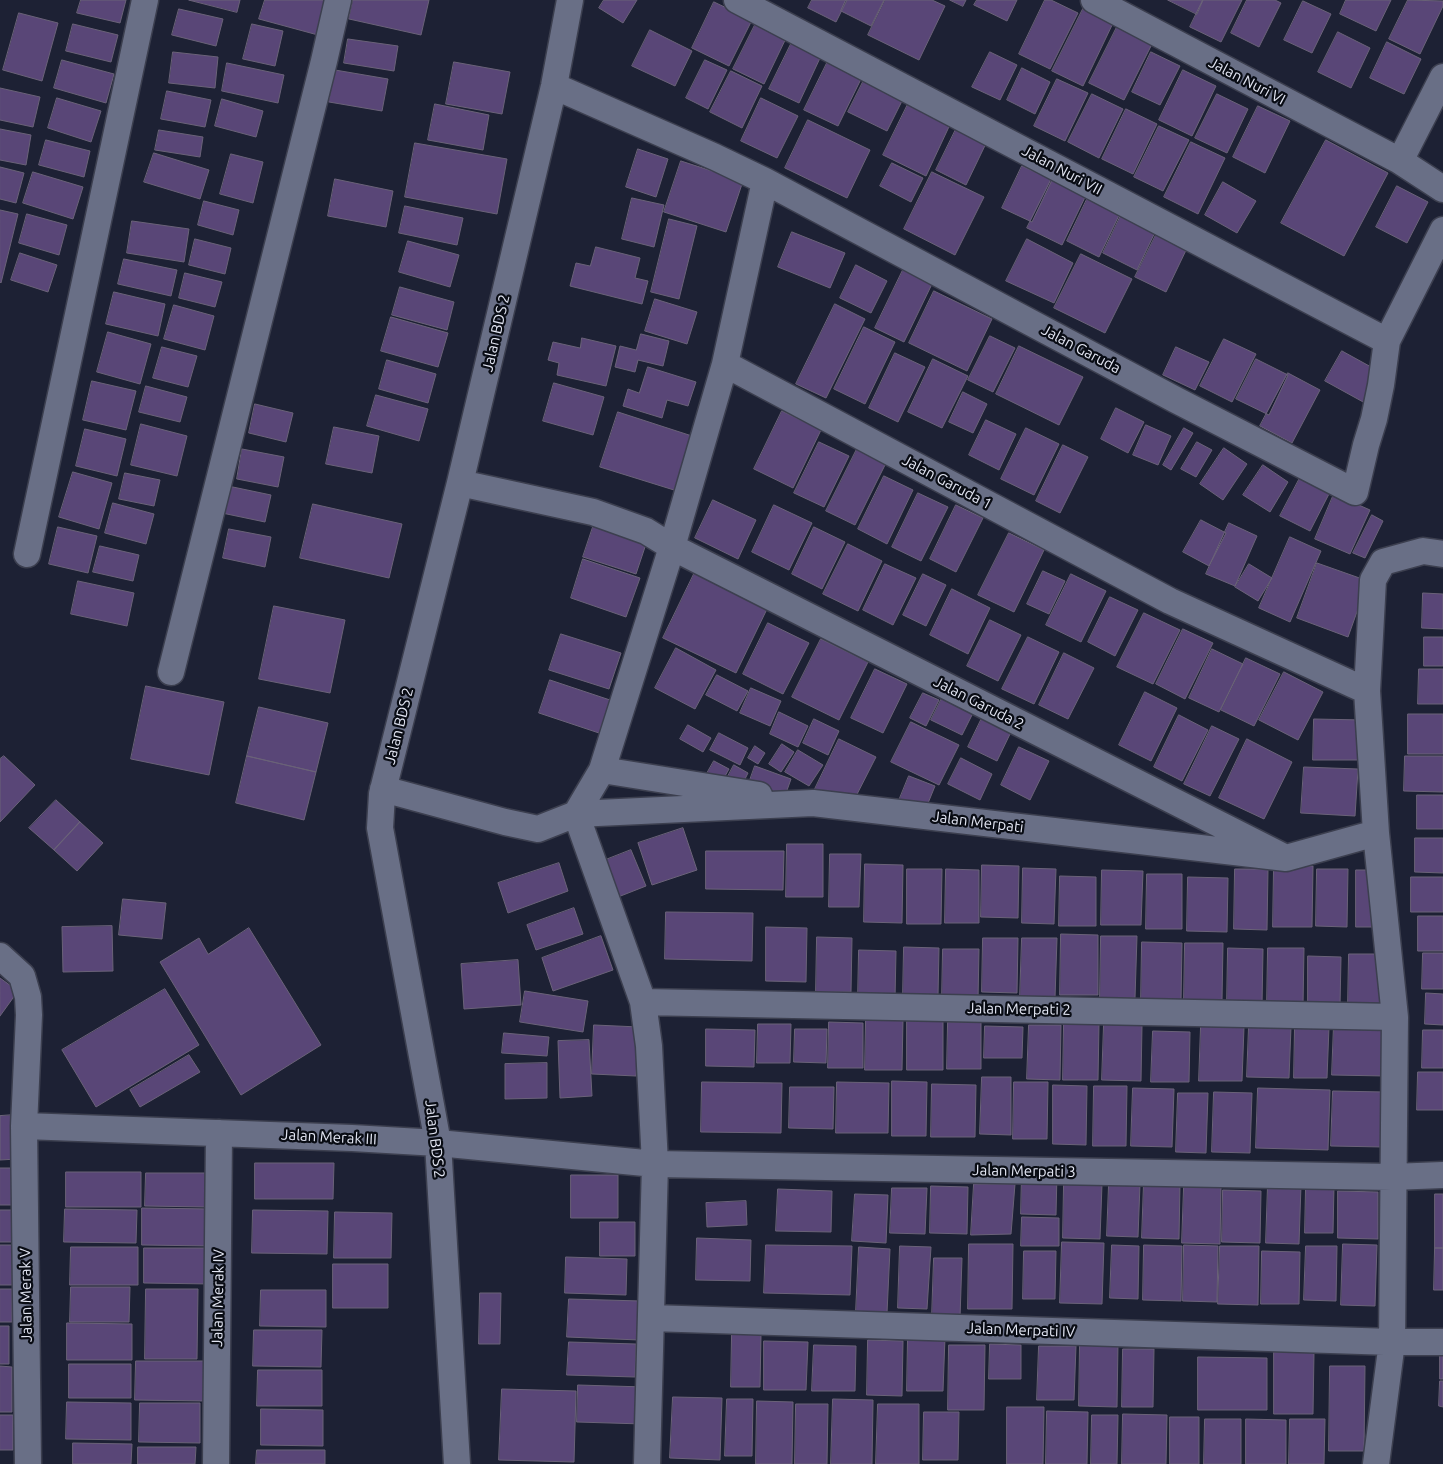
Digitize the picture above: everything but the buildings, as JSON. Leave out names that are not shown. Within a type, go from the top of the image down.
[{"type":"street","points":[[28,554],[145,0]]},
{"type":"street","points":[[171,672],[338,0]]},
{"type":"street","name":"Jalan BDS 2","points":[[457,1464],[438,1143],[380,828],[383,789],[460,483],[554,86],[570,0]]},
{"type":"street","name":"Jalan Nuri VII","points":[[737,0],[1387,341]]},
{"type":"street","name":"Jalan Nuri VI","points":[[1094,0],[1400,161],[1443,189]]},
{"type":"street","points":[[1400,161],[1443,77]]},
{"type":"street","points":[[554,86],[766,181],[725,364],[672,547],[602,770],[576,814],[643,1002],[649,1046],[655,1164],[647,1464]]},
{"type":"street","name":"Jalan Garuda","points":[[766,181],[1176,400],[1355,492],[1374,419],[1387,341]]},
{"type":"street","points":[[1387,341],[1443,230]]},
{"type":"street","name":"Jalan Garuda 1","points":[[725,364],[1170,601],[1367,691]]},
{"type":"street","name":"Jalan Garuda 2","points":[[460,483],[593,512],[646,531],[672,547],[1286,858]]},
{"type":"street","points":[[1376,1464],[1392,1342],[1392,1177],[1395,1017],[1376,834],[1367,691],[1373,580],[1383,562],[1423,551],[1441,554]]},
{"type":"street","points":[[602,770],[813,803]]},
{"type":"street","name":"Jalan Merpati","points":[[383,789],[538,829],[576,814],[813,803],[1286,858],[1376,834]]},
{"type":"street","name":"Jalan Merak V","points":[[0,956],[22,976],[28,997],[29,1015],[24,1126],[28,1464]]},
{"type":"street","name":"Jalan Merpati 2","points":[[643,1002],[1395,1017]]},
{"type":"street","points":[[24,1126],[219,1133]]},
{"type":"street","name":"Jalan Merak III","points":[[219,1133],[438,1143],[655,1164]]},
{"type":"street","name":"Jalan Merak IV","points":[[216,1464],[219,1133]]},
{"type":"street","name":"Jalan Merpati 3","points":[[655,1164],[1392,1177],[1443,1175]]},
{"type":"street","name":"Jalan Merpati IV","points":[[650,1318],[1392,1342],[1443,1342]]}]
